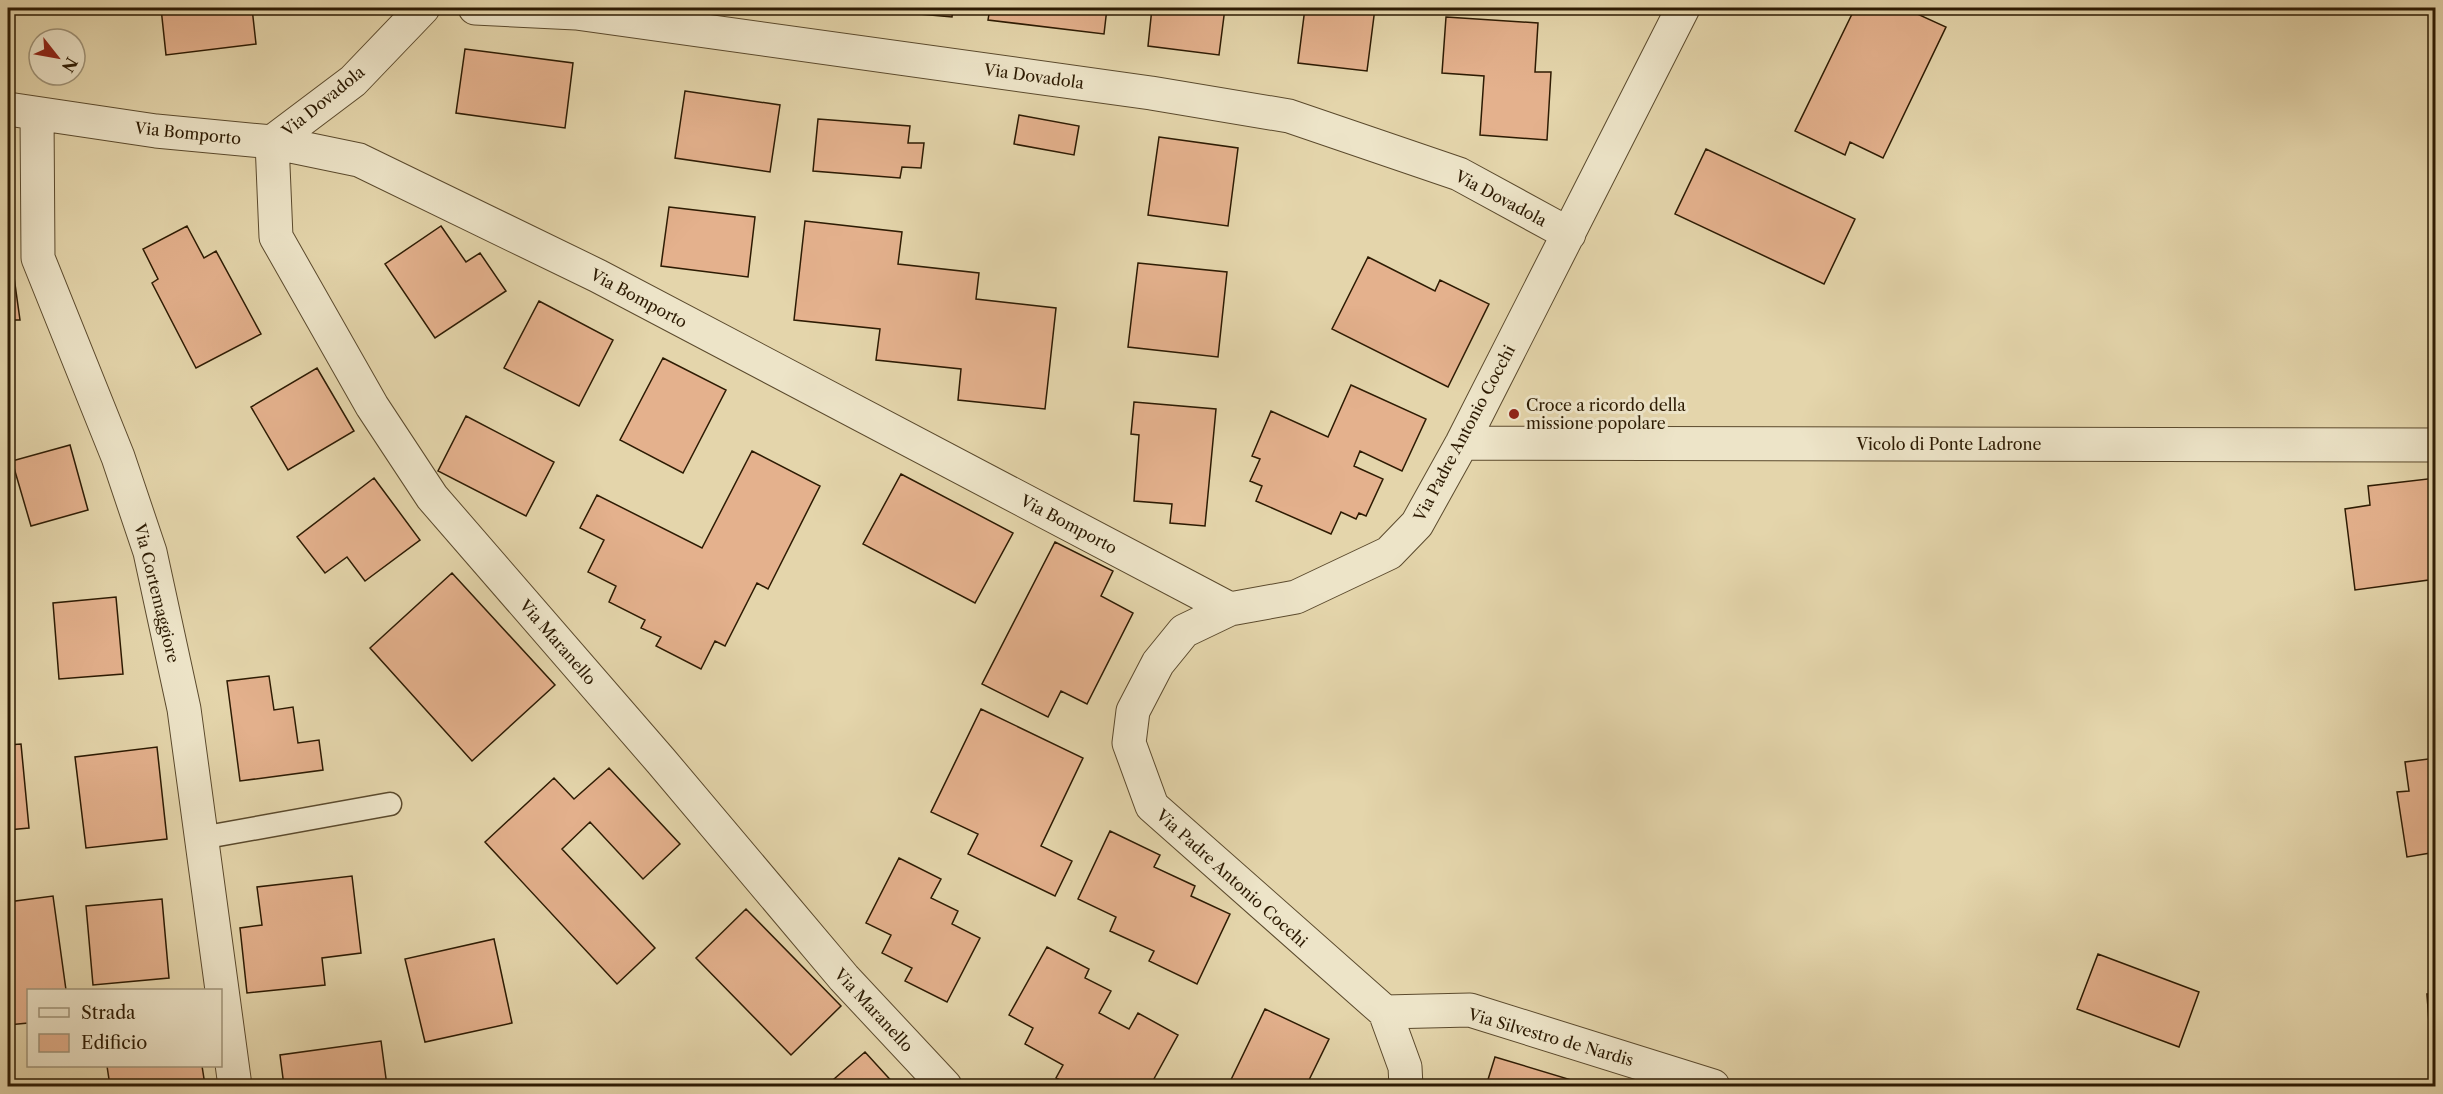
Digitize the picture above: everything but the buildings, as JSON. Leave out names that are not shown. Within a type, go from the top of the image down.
[{"type":"street","name":"Via Dovadola","points":[[272,142],[353,81],[423,8]]},
{"type":"street","name":"Via Dovadola","points":[[475,8],[576,13],[1151,93],[1289,116],[1459,174],[1569,234]]},
{"type":"street","name":"Via Padre Antonio Cocchi","points":[[1406,1086],[1405,1067],[1385,1012],[1152,806],[1129,743],[1133,711],[1158,663],[1184,631],[1230,609],[1296,597],[1389,553],[1417,524],[1462,443],[1683,8]]},
{"type":"street","name":"Via Bomporto","points":[[22,112],[156,131],[272,142],[359,160],[577,266],[1230,609]]},
{"type":"street","name":"Via Cortemaggiore","points":[[22,112],[38,258],[118,457],[150,552],[184,709],[222,989]]},
{"type":"street","name":"Via Maranello","points":[[272,142],[276,237],[372,406],[432,497],[661,761],[844,978],[945,1086]]},
{"type":"street","name":"Vicolo di Ponte Ladrone","points":[[1462,443],[2436,445]]},
{"type":"street","name":"Via Cortemaggiore","points":[[222,991],[235,1086]]},
{"type":"street","name":"Via Silvestro de Nardis","points":[[1385,1012],[1470,1010],[1713,1086]]},
{"type":"lane","points":[[201,838],[390,804]]},
{"type":"place","name":"Croce a ricordo della missione popolare","points":[[1514,414]]}]
